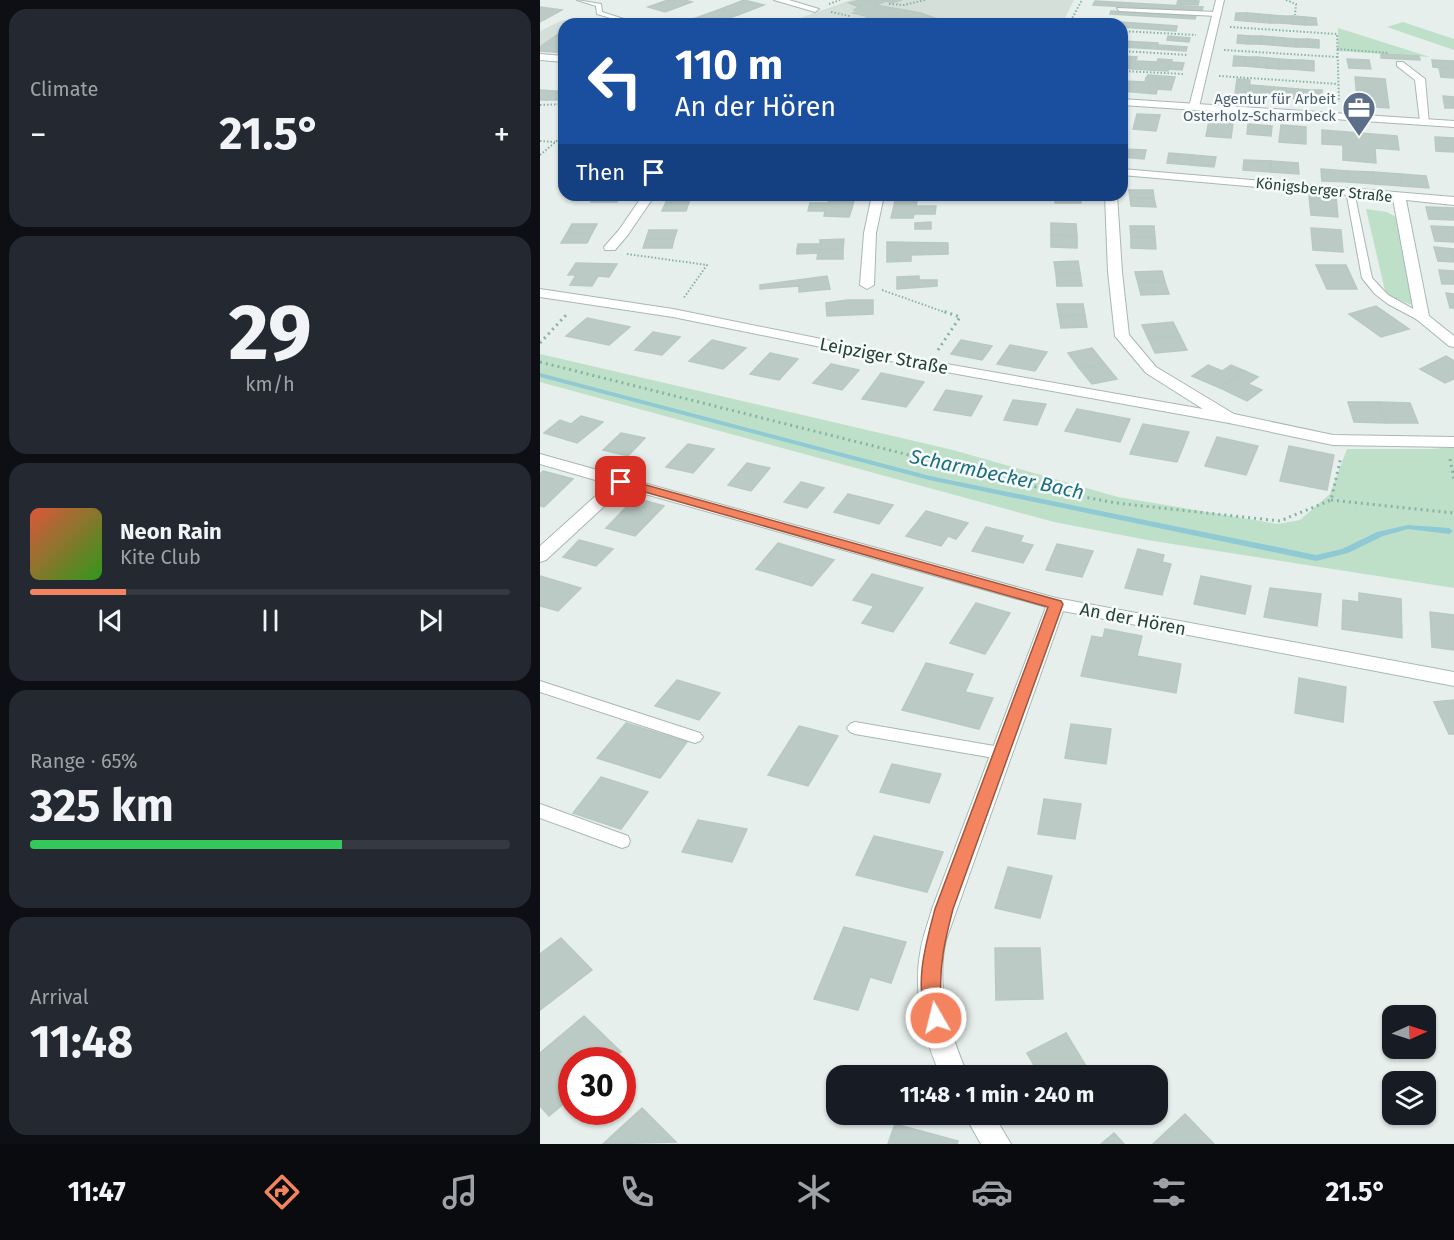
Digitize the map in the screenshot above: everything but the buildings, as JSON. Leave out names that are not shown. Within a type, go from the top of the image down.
[{"type":"street","points":[[778,0],[815,9]]},
{"type":"street","points":[[1194,107],[1220,0]]},
{"type":"street","points":[[540,57],[558,58]]},
{"type":"street","points":[[1400,64],[1420,79],[1425,122]]},
{"type":"street","points":[[1128,102],[1454,124]]},
{"type":"street","name":"Königsberger Straße","points":[[1128,173],[1399,197],[1422,318]]},
{"type":"street","points":[[1399,197],[1454,201]]},
{"type":"street","points":[[610,247],[623,233],[645,201]]},
{"type":"street","points":[[867,285],[870,233],[877,201]]},
{"type":"street","points":[[1111,201],[1115,272],[1122,336],[1151,370],[1229,418]]},
{"type":"street","name":"Leipziger Straße","points":[[540,293],[673,314],[927,365],[1229,418],[1333,440],[1454,442]]},
{"type":"street","points":[[1422,318],[1454,343]]},
{"type":"street","name":"An der Hören","points":[[540,459],[1056,604],[1454,679]]},
{"type":"street","points":[[540,556],[621,482]]},
{"type":"street","points":[[949,1065],[945,1058],[932,999],[931,957],[944,909],[1056,604]]},
{"type":"street","points":[[984,1125],[997,1144]]},
{"type":"lane","points":[[580,0],[599,5],[599,13],[617,18]]},
{"type":"lane","points":[[1119,9],[1217,14]]},
{"type":"lane","points":[[1350,192],[1367,278],[1375,290],[1390,303],[1422,318]]},
{"type":"lane","points":[[540,686],[695,737]]},
{"type":"lane","points":[[855,728],[1000,753]]},
{"type":"lane","points":[[540,811],[622,841]]},
{"type":"path","points":[[826,5],[846,0]]},
{"type":"path","points":[[889,4],[904,5],[925,0]]},
{"type":"path","points":[[1072,18],[1082,0]]},
{"type":"path","points":[[1286,0],[1296,4],[1295,15]]},
{"type":"path","points":[[1128,31],[1337,33],[1339,109]]},
{"type":"path","points":[[1337,49],[1392,53]]},
{"type":"path","points":[[1128,51],[1337,57]]},
{"type":"path","points":[[1128,70],[1338,84]]},
{"type":"path","points":[[540,105],[558,104]]},
{"type":"path","points":[[540,141],[556,142]]},
{"type":"path","points":[[540,155],[556,142]]},
{"type":"path","points":[[610,247],[629,255],[707,265],[673,314]]},
{"type":"path","points":[[867,285],[960,317],[927,365]]},
{"type":"path","points":[[540,343],[582,298]]},
{"type":"path","points":[[540,362],[1052,491],[1116,503],[1280,521],[1331,500],[1454,513]]},
{"type":"path","points":[[1331,500],[1343,448]]},
{"type":"shaded area","points":[[851,0],[1074,0],[1065,18],[800,18]]},
{"type":"shaded area","points":[[558,22],[558,52],[540,51],[540,31]]},
{"type":"green space","points":[[1403,22],[1454,39],[1454,50],[1387,27]]},
{"type":"green space","points":[[1338,28],[1430,57],[1338,51]]},
{"type":"green space","points":[[1366,209],[1387,212],[1398,218],[1417,307],[1386,295]]},
{"type":"green space","points":[[540,354],[953,450],[1118,497],[1278,524],[1300,520],[1330,494],[1347,449],[1454,447],[1454,588],[1147,540],[1054,522],[540,382]]},
{"type":"waterway","name":"Scharmbecker Bach","points":[[540,375],[929,478],[1316,558],[1345,551],[1380,534],[1408,527],[1449,531]]},
{"type":"place","name":"Agentur für Arbeit Osterholz-Scharmbeck","points":[[1359,137]]},
{"type":"route","points":[[621,482],[1056,604],[944,909],[931,957],[932,999],[936,1018]]}]
